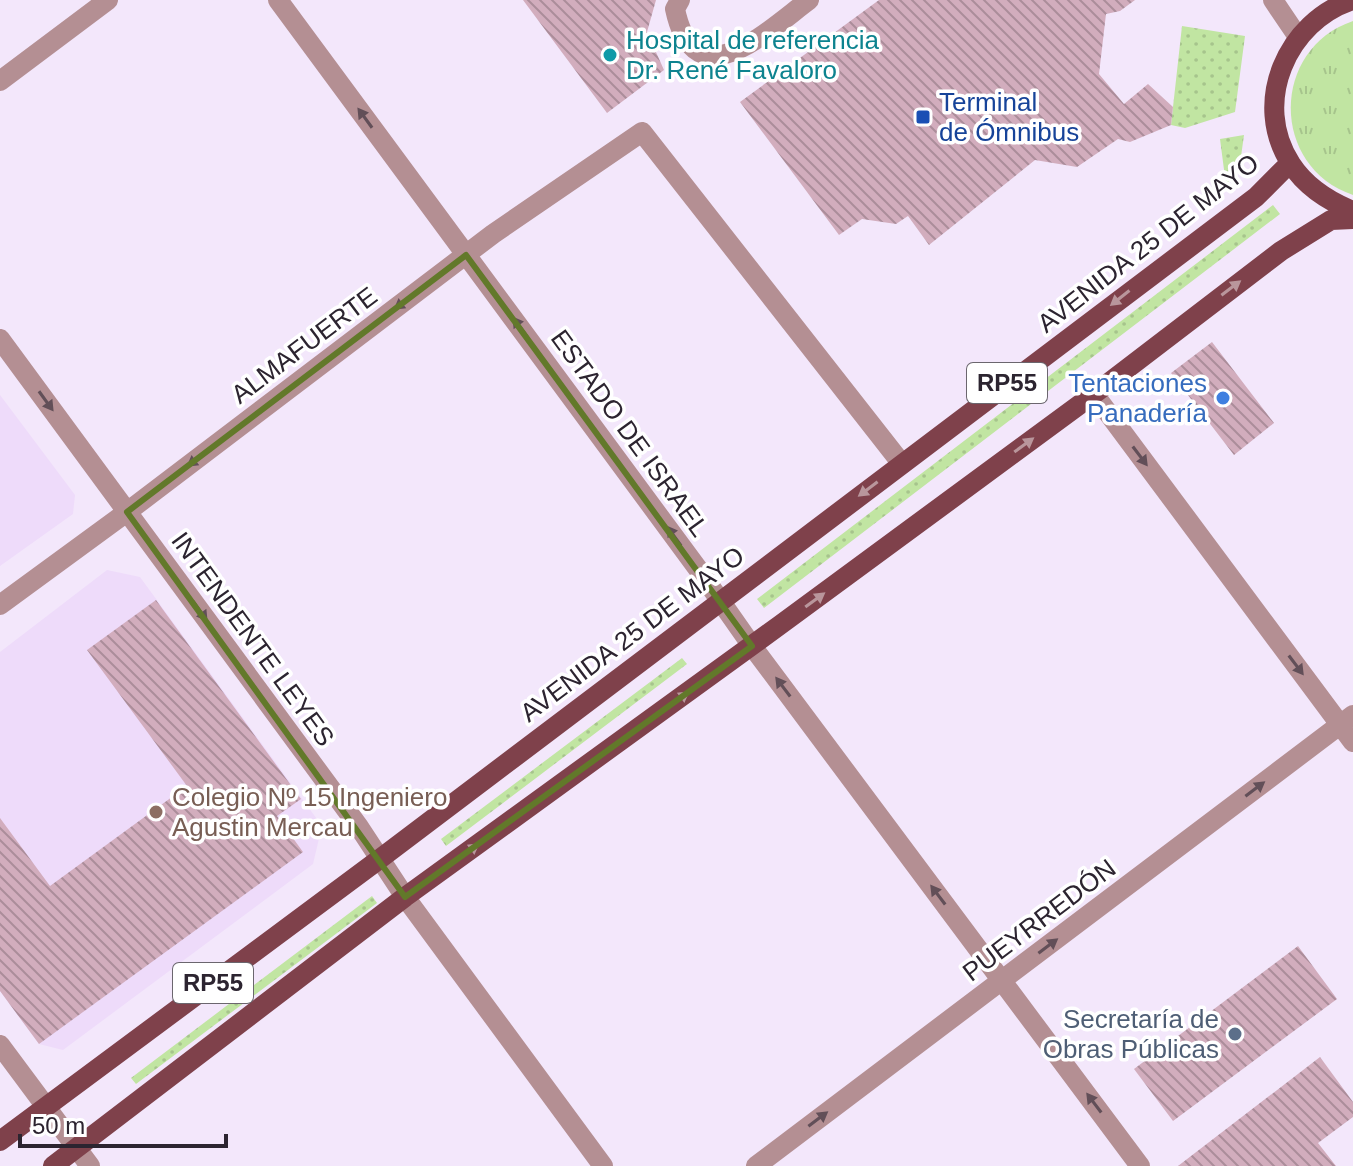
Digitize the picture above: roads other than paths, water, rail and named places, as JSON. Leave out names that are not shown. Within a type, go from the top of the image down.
[{"type":"main road","name":"AVENIDA 25 DE MAYO","points":[[1353,0],[1317,18],[1298,37],[1283,62],[1275,90],[1275,119],[1280,142],[1290,163],[1309,186],[1332,203],[1353,211]]},
{"type":"main road","name":"AVENIDA 25 DE MAYO","points":[[0,1141],[381,858],[1256,197],[1290,163]]},
{"type":"main road","name":"RP55","points":[[53,1166],[405,897],[752,646],[1312,229],[1331,220],[1353,219]]},
{"type":"street","points":[[0,81],[108,0]]},
{"type":"street","name":"ESTADO DE ISRAEL","points":[[278,0],[721,599],[752,646],[1140,1166]]},
{"type":"street","points":[[680,0],[675,9],[680,31],[697,51],[719,56],[742,50],[809,0]]},
{"type":"street","points":[[1273,0],[1298,37]]},
{"type":"street","name":"ALMAFUERTE","points":[[0,605],[493,234],[642,132],[902,464]]},
{"type":"street","name":"INTENDENTE LEYES","points":[[0,339],[603,1166]]},
{"type":"street","points":[[1094,394],[1349,727]]},
{"type":"street","name":"PUEYRREDÓN","points":[[756,1166],[1002,980],[1349,727]]},
{"type":"street","points":[[0,1045],[90,1166]]},
{"type":"place","name":"Hospital de referencia Dr. René Favaloro","points":[[610,55]]},
{"type":"place","name":"Terminal de Ómnibus","points":[[923,117]]},
{"type":"place","name":"Tentaciones Panadería","points":[[1223,398]]},
{"type":"place","name":"Colegio Nº 15 Ingeniero Agustin Mercau","points":[[156,812]]},
{"type":"place","name":"Secretaría de Obras Públicas","points":[[1235,1034]]}]
